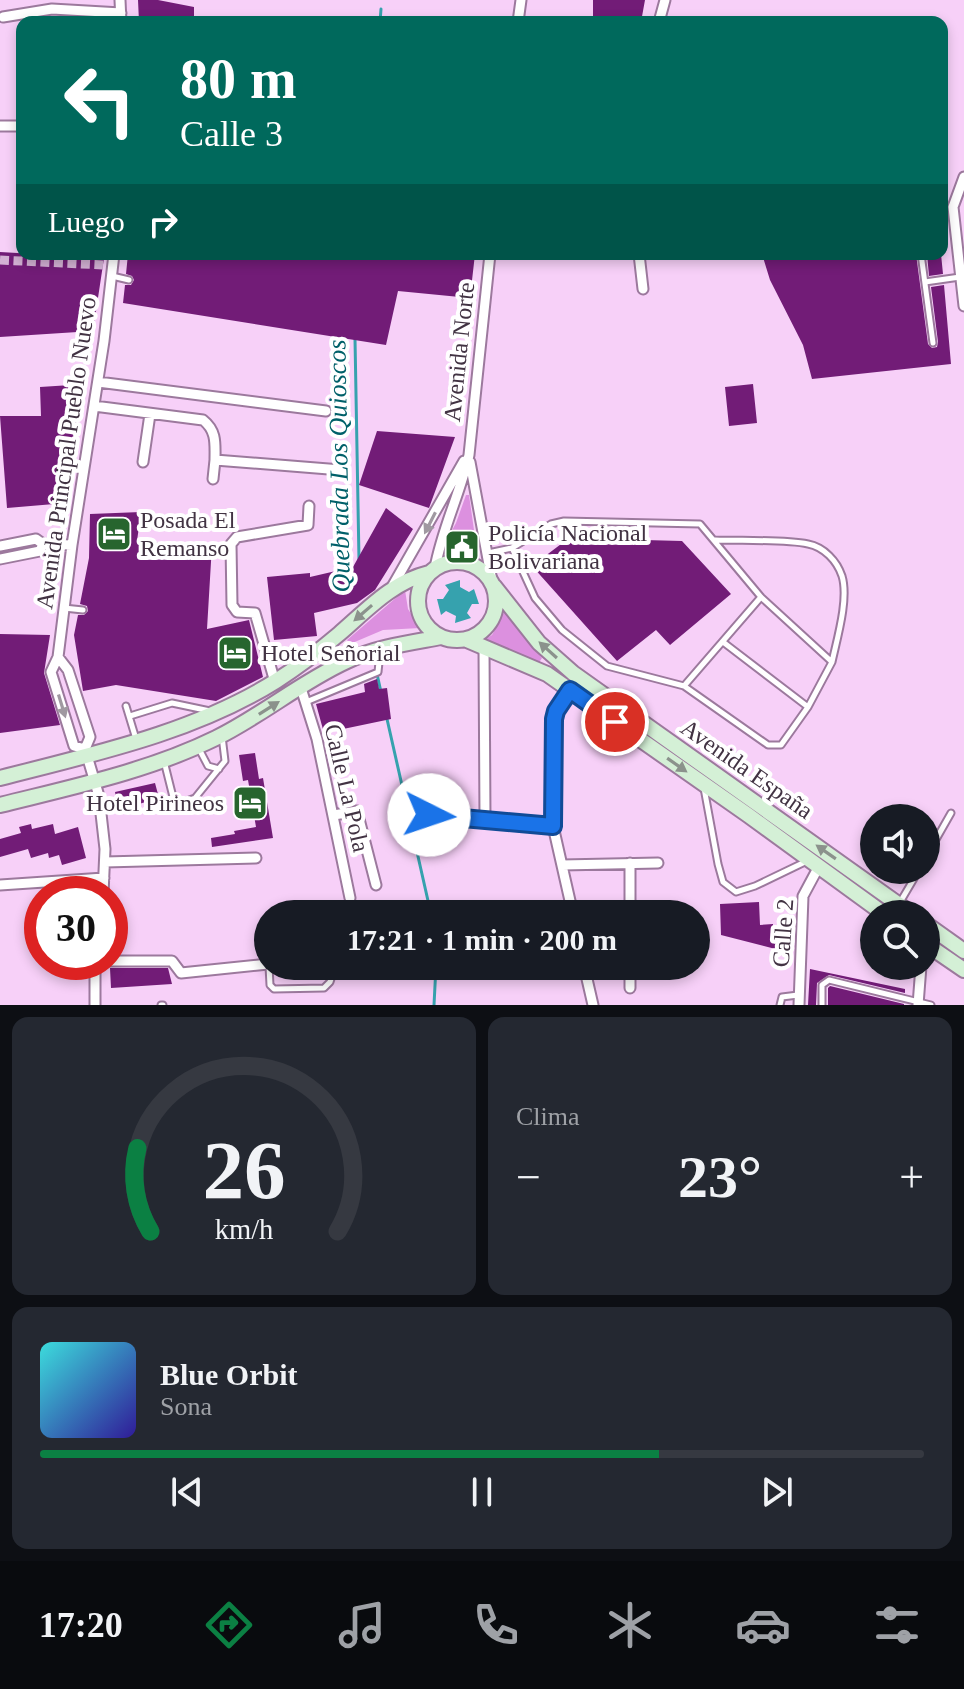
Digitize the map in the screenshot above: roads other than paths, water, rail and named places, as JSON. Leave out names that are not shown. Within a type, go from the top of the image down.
[{"type":"main road","points":[[0,778],[137,740],[214,713],[275,682],[317,653],[391,589],[447,563],[460,561],[472,564],[484,571],[493,584],[497,597],[493,619],[486,629],[467,640],[454,641],[431,630],[418,608],[418,596],[432,571]]},
{"type":"main road","name":"Avenida España","points":[[493,584],[539,643],[573,673],[892,900]]},
{"type":"main road","points":[[0,805],[163,759],[198,746],[303,695],[325,673],[380,648],[441,637]]},
{"type":"main road","name":"Avenida España","points":[[467,640],[547,674],[864,900]]},
{"type":"main road","points":[[940,934],[964,951]]},
{"type":"main road","points":[[940,954],[964,970]]},
{"type":"street","points":[[3,17],[52,9],[106,16]]},
{"type":"street","points":[[964,177],[953,207],[964,306]]},
{"type":"street","name":"Avenida Norte","points":[[432,571],[463,483],[469,455],[489,260]]},
{"type":"street","points":[[640,260],[643,289]]},
{"type":"street","name":"Avenida Principal Pueblo Nuevo","points":[[86,753],[74,746],[51,672],[58,657],[98,382],[111,276],[110,261]]},
{"type":"street","points":[[98,382],[326,411]]},
{"type":"street","points":[[94,406],[203,420],[214,436],[213,479]]},
{"type":"street","points":[[143,462],[150,414]]},
{"type":"street","points":[[391,589],[418,546],[453,477],[469,455]]},
{"type":"street","name":"Avenida Norte","points":[[469,455],[493,584]]},
{"type":"street","points":[[215,460],[341,470]]},
{"type":"street","points":[[275,682],[255,613],[237,612],[232,605],[231,544],[237,537],[308,525],[311,521],[309,506]]},
{"type":"street","points":[[0,546],[36,539],[43,544],[72,545]]},
{"type":"street","points":[[0,559],[40,551],[43,544]]},
{"type":"street","points":[[484,648],[485,819]]},
{"type":"street","name":"Avenida Principal Pueblo Nuevo","points":[[58,657],[68,670],[90,737],[86,753],[99,796],[104,876]]},
{"type":"street","points":[[570,690],[554,719],[553,826],[570,900]]},
{"type":"street","name":"Calle La Pola","points":[[303,695],[334,815],[350,898]]},
{"type":"street","points":[[334,815],[356,806],[376,885]]},
{"type":"street","points":[[429,815],[553,826]]},
{"type":"street","points":[[105,862],[256,858]]},
{"type":"street","points":[[630,863],[630,900]]},
{"type":"street","points":[[562,865],[658,863]]},
{"type":"street","name":"Calle 2","points":[[799,1000],[803,896],[814,864]]},
{"type":"street","points":[[0,885],[24,883]]},
{"type":"street","points":[[128,961],[172,961],[181,973],[254,966]]},
{"type":"street","points":[[95,980],[95,1005]]},
{"type":"street","points":[[587,980],[593,1005]]},
{"type":"street","points":[[630,980],[630,988]]},
{"type":"street","points":[[918,1003],[920,980]]},
{"type":"lane","points":[[922,260],[933,343]]},
{"type":"lane","points":[[925,282],[961,273]]},
{"type":"lane","points":[[111,276],[129,280]]},
{"type":"lane","points":[[487,553],[512,548],[551,524],[564,521],[700,524],[761,597],[832,662]]},
{"type":"lane","points":[[512,548],[535,598],[562,630],[607,666],[684,686],[768,745],[781,745],[808,707],[832,662],[842,609],[843,578],[834,560],[823,550],[808,544],[714,540]]},
{"type":"lane","points":[[684,686],[761,597]]},
{"type":"lane","points":[[63,607],[83,610]]},
{"type":"lane","points":[[723,642],[808,707]]},
{"type":"lane","points":[[303,695],[378,672],[380,648]]},
{"type":"lane","points":[[130,716],[172,703],[205,708],[214,713]]},
{"type":"lane","points":[[126,706],[137,740]]},
{"type":"lane","points":[[163,759],[174,801],[178,804],[195,798],[227,755],[222,735]]},
{"type":"lane","points":[[198,746],[208,766],[219,769]]},
{"type":"lane","points":[[704,783],[723,882],[736,892],[814,864]]},
{"type":"lane","points":[[940,832],[951,813]]},
{"type":"lane","points":[[270,980],[274,989],[324,988],[331,980]]},
{"type":"lane","points":[[822,1005],[822,985],[829,980],[931,1005]]},
{"type":"lane","points":[[780,1005],[782,997],[799,1000]]},
{"type":"waterway","name":"Quebrada Los Quioscos","points":[[380,16],[381,9]]},
{"type":"waterway","name":"Quebrada Los Quioscos","points":[[355,339],[359,560]]},
{"type":"waterway","name":"Quebrada Los Quioscos","points":[[377,674],[381,692]]},
{"type":"waterway","name":"Quebrada Los Quioscos","points":[[387,719],[428,900]]},
{"type":"waterway","name":"Quebrada Los Quioscos","points":[[434,1005],[435,980]]},
{"type":"tunnel","points":[[0,260],[103,265]]},
{"type":"place","name":"Posada El Remanso","points":[[114,534]]},
{"type":"place","name":"Policía Nacional Bolivariana","points":[[462,547]]},
{"type":"place","name":"Hotel Señorial","points":[[235,653]]},
{"type":"place","name":"Hotel Pirineos","points":[[250,803]]}]
